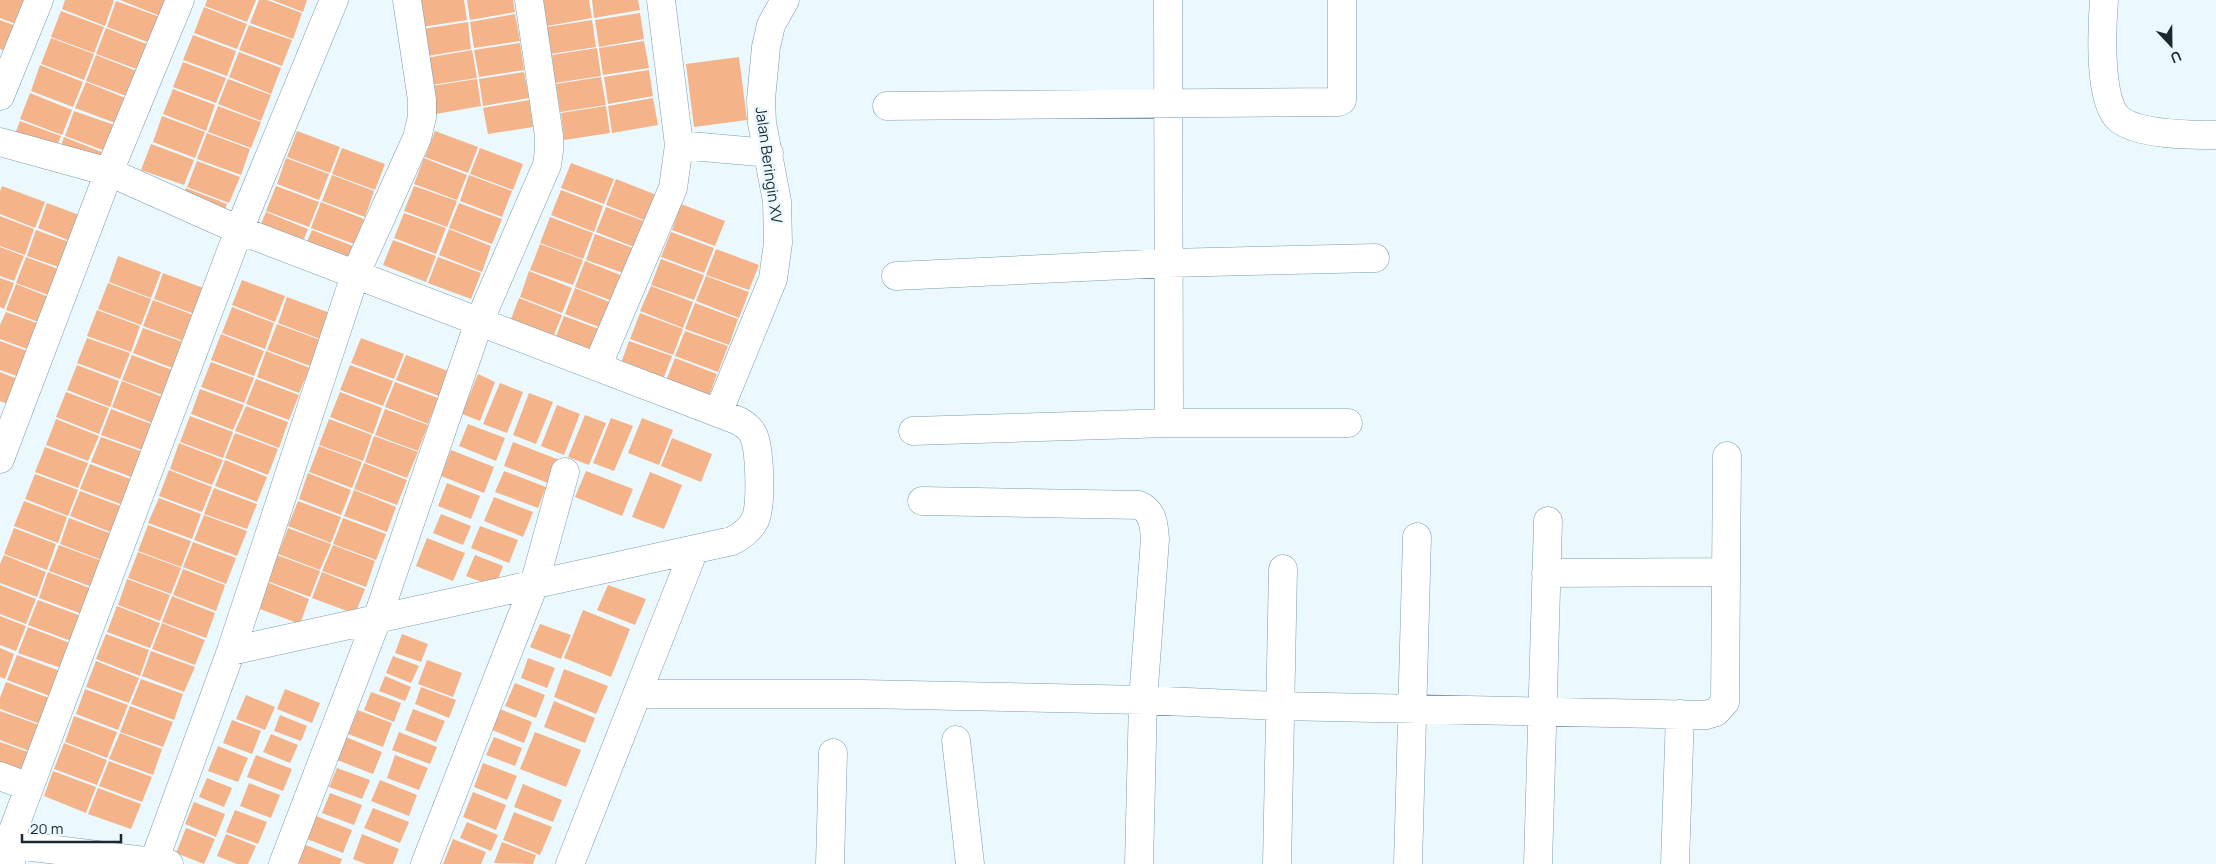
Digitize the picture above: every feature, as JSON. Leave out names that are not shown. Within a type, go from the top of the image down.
[{"type":"street","points":[[0,96],[39,0]]},
{"type":"street","points":[[0,459],[109,172],[180,0]]},
{"type":"street","points":[[334,0],[239,230],[29,787],[10,859],[158,863],[231,651],[355,275],[417,138],[422,117],[422,100],[407,0]]},
{"type":"street","points":[[283,864],[377,619],[479,322],[547,165],[550,151],[529,0]]},
{"type":"street","points":[[597,367],[673,188],[679,144],[661,0]]},
{"type":"street","name":"Jalan Beringin XV","points":[[718,414],[773,278],[778,243],[777,201],[762,123],[761,99],[763,69],[772,25],[785,0]]},
{"type":"street","points":[[1168,0],[1169,423]]},
{"type":"street","points":[[887,106],[1339,102],[1342,100],[1342,0]]},
{"type":"street","points":[[2104,0],[2102,26],[2105,83],[2111,111],[2119,120],[2134,127],[2183,135],[2216,135]]},
{"type":"street","points":[[0,142],[109,172],[239,230],[718,414],[739,420],[753,434],[758,452],[758,510],[755,520],[741,537],[732,541],[231,651]]},
{"type":"street","points":[[679,144],[769,153]]},
{"type":"street","points":[[896,276],[1168,262],[1375,258]]},
{"type":"street","points":[[912,431],[1169,423],[1348,423]]},
{"type":"street","points":[[639,694],[862,694],[1143,700],[1280,706],[1706,715],[1716,712],[1725,702],[1727,456]]},
{"type":"street","points":[[426,864],[534,585],[565,472]]},
{"type":"street","points":[[922,500],[1139,504],[1146,508],[1152,519],[1155,539],[1143,700],[1139,864]]},
{"type":"street","points":[[1538,864],[1548,521]]},
{"type":"street","points":[[1408,864],[1418,537]]},
{"type":"street","points":[[570,864],[639,694],[694,550]]},
{"type":"street","points":[[1277,864],[1283,569]]},
{"type":"street","points":[[1546,573],[1725,572]]},
{"type":"street","points":[[1675,864],[1680,714]]},
{"type":"street","points":[[956,740],[970,864]]},
{"type":"street","points":[[830,864],[833,753]]},
{"type":"street","points":[[0,776],[29,787]]},
{"type":"building","points":[[0,0],[26,0],[16,24],[0,18]]},
{"type":"building","points":[[65,0],[114,0],[105,26],[62,9]]},
{"type":"building","points":[[120,0],[166,0],[160,16]]},
{"type":"building","points":[[207,0],[256,0],[247,22],[205,6]]},
{"type":"building","points":[[259,0],[267,0],[302,13],[293,39],[250,23]]},
{"type":"building","points":[[272,0],[307,0],[303,12]]},
{"type":"building","points":[[420,0],[464,0],[467,20],[422,27]]},
{"type":"building","points":[[467,0],[513,0],[515,12],[470,20]]},
{"type":"building","points":[[543,0],[589,0],[592,18],[547,26]]},
{"type":"building","points":[[592,0],[638,0],[640,10],[594,18]]},
{"type":"building","points":[[116,1],[160,17],[150,43],[107,27]]},
{"type":"building","points":[[204,7],[247,24],[237,49],[194,33]]},
{"type":"building","points":[[61,11],[104,27],[94,53],[51,37]]},
{"type":"building","points":[[640,13],[644,39],[599,47],[595,20]]},
{"type":"building","points":[[515,14],[520,41],[474,48],[470,22]]},
{"type":"building","points":[[0,20],[16,26],[6,51],[0,49]]},
{"type":"building","points":[[592,20],[596,47],[551,54],[547,27]]},
{"type":"building","points":[[468,22],[471,49],[427,56],[422,29]]},
{"type":"building","points":[[249,25],[292,40],[282,66],[239,50]]},
{"type":"building","points":[[106,28],[149,45],[139,70],[96,54]]},
{"type":"building","points":[[193,35],[236,51],[227,76],[183,60]]},
{"type":"building","points":[[51,38],[94,54],[84,80],[41,64]]},
{"type":"building","points":[[644,41],[649,68],[603,75],[599,48]]},
{"type":"building","points":[[520,43],[524,70],[479,77],[474,50]]},
{"type":"building","points":[[597,48],[601,76],[555,83],[552,55]]},
{"type":"building","points":[[472,50],[477,78],[431,85],[426,58]]},
{"type":"building","points":[[239,52],[281,68],[271,94],[229,77]]},
{"type":"building","points":[[96,55],[139,72],[129,97],[86,81]]},
{"type":"building","points":[[739,57],[747,120],[694,127],[686,64]]},
{"type":"building","points":[[183,62],[226,78],[216,103],[173,87]]},
{"type":"building","points":[[40,65],[83,82],[73,107],[31,91]]},
{"type":"building","points":[[649,70],[653,96],[608,104],[604,77]]},
{"type":"building","points":[[524,72],[529,98],[483,106],[479,79]]},
{"type":"building","points":[[601,77],[606,105],[560,112],[556,84]]},
{"type":"building","points":[[228,79],[271,95],[261,121],[218,104]]},
{"type":"building","points":[[477,79],[481,106],[436,114],[431,86]]},
{"type":"building","points":[[86,82],[128,99],[118,124],[75,108]]},
{"type":"building","points":[[173,89],[215,105],[206,131],[163,114]]},
{"type":"building","points":[[30,93],[72,110],[62,135],[20,119]]},
{"type":"building","points":[[653,98],[658,125],[612,133],[608,106]]},
{"type":"building","points":[[529,100],[533,127],[488,134],[483,108]]},
{"type":"building","points":[[218,106],[261,122],[251,148],[208,132]]},
{"type":"building","points":[[606,106],[610,133],[564,140],[561,113]]},
{"type":"building","points":[[74,111],[117,126],[108,152],[65,136]]},
{"type":"building","points":[[162,116],[205,132],[195,158],[153,142]]},
{"type":"building","points":[[20,121],[61,136],[54,153],[14,137]]},
{"type":"building","points":[[297,131],[340,147],[330,173],[287,157]]},
{"type":"building","points":[[435,131],[478,147],[468,173],[425,157]]},
{"type":"building","points":[[207,133],[250,149],[241,175],[197,159]]},
{"type":"building","points":[[64,137],[107,154],[101,167],[59,151]]},
{"type":"building","points":[[151,144],[194,160],[184,185],[141,170]]},
{"type":"building","points":[[342,148],[385,164],[375,190],[332,174]]},
{"type":"building","points":[[480,148],[523,164],[513,190],[470,174]]},
{"type":"building","points":[[286,158],[329,174],[319,200],[277,184]]},
{"type":"building","points":[[424,158],[467,175],[457,200],[414,184]]},
{"type":"building","points":[[197,161],[240,177],[229,203],[187,187]]},
{"type":"building","points":[[571,163],[614,179],[604,204],[561,188]]},
{"type":"building","points":[[332,175],[374,191],[365,217],[322,201]]},
{"type":"building","points":[[469,175],[512,191],[502,217],[460,201]]},
{"type":"building","points":[[616,179],[659,196],[649,222],[606,205]]},
{"type":"building","points":[[2,186],[45,202],[35,228],[0,214],[0,191]]},
{"type":"building","points":[[276,186],[319,202],[309,227],[266,211]]},
{"type":"building","points":[[414,186],[457,201],[447,227],[404,211]]},
{"type":"building","points":[[186,188],[227,204],[223,216],[181,200]]},
{"type":"building","points":[[561,190],[603,206],[594,232],[551,215]]},
{"type":"building","points":[[321,202],[364,219],[354,244],[311,228]]},
{"type":"building","points":[[47,203],[90,219],[80,245],[38,228]]},
{"type":"building","points":[[459,203],[502,219],[492,244],[449,228]]},
{"type":"building","points":[[681,204],[725,221],[715,246],[672,230]]},
{"type":"building","points":[[606,207],[649,223],[639,249],[596,232]]},
{"type":"building","points":[[266,212],[308,229],[300,248],[258,231]]},
{"type":"building","points":[[404,213],[446,228],[436,254],[394,238]]},
{"type":"building","points":[[0,216],[34,229],[25,255],[0,246]]},
{"type":"building","points":[[550,217],[593,233],[583,259],[540,243]]},
{"type":"building","points":[[449,229],[491,246],[482,272],[439,255]]},
{"type":"building","points":[[36,230],[80,246],[70,271],[27,256]]},
{"type":"building","points":[[312,230],[353,246],[345,265],[304,249]]},
{"type":"building","points":[[671,232],[714,248],[704,273],[661,257]]},
{"type":"building","points":[[595,234],[638,250],[629,275],[586,260]]},
{"type":"building","points":[[393,240],[436,256],[426,282],[383,265]]},
{"type":"building","points":[[540,244],[583,260],[573,285],[530,270]]},
{"type":"building","points":[[0,247],[24,256],[14,281],[0,276]]},
{"type":"building","points":[[716,249],[759,265],[749,290],[706,275]]},
{"type":"building","points":[[118,256],[161,272],[151,298],[109,282]]},
{"type":"building","points":[[26,257],[69,273],[59,299],[16,283]]},
{"type":"building","points":[[438,257],[481,273],[471,299],[428,283]]},
{"type":"building","points":[[661,259],[704,275],[694,300],[651,285]]},
{"type":"building","points":[[585,261],[628,278],[618,303],[575,287]]},
{"type":"building","points":[[529,271],[572,288],[562,313],[520,297]]},
{"type":"building","points":[[163,273],[206,289],[197,315],[154,299]]},
{"type":"building","points":[[706,276],[749,292],[739,318],[696,301]]},
{"type":"building","points":[[0,278],[14,283],[4,309],[0,307]]},
{"type":"building","points":[[242,280],[285,296],[275,322],[232,305]]},
{"type":"building","points":[[108,283],[151,299],[141,325],[98,309]]},
{"type":"building","points":[[16,284],[59,301],[49,326],[6,310]]},
{"type":"building","points":[[651,286],[693,302],[683,328],[640,311]]},
{"type":"building","points":[[575,288],[617,305],[607,330],[565,314]]},
{"type":"building","points":[[287,297],[330,313],[320,339],[278,323]]},
{"type":"building","points":[[519,298],[562,315],[552,340],[509,324]]},
{"type":"building","points":[[153,300],[196,316],[186,342],[143,326]]},
{"type":"building","points":[[695,303],[738,319],[729,345],[685,329]]},
{"type":"building","points":[[232,307],[274,323],[265,349],[222,333]]},
{"type":"building","points":[[97,310],[140,326],[131,352],[87,336]]},
{"type":"building","points":[[6,312],[48,327],[38,353],[0,339],[0,325]]},
{"type":"building","points":[[640,313],[683,329],[673,355],[630,339]]},
{"type":"building","points":[[564,316],[607,332],[597,357],[554,341]]},
{"type":"building","points":[[277,324],[320,340],[310,366],[267,350]]},
{"type":"building","points":[[143,328],[186,343],[175,369],[133,353]]},
{"type":"building","points":[[685,331],[728,346],[718,372],[675,356]]},
{"type":"building","points":[[221,334],[264,351],[254,376],[211,360]]},
{"type":"building","points":[[87,338],[130,353],[120,379],[77,363]]},
{"type":"building","points":[[361,338],[404,354],[394,379],[351,363]]},
{"type":"building","points":[[0,341],[38,355],[28,380],[0,370]]},
{"type":"building","points":[[629,341],[672,356],[662,382],[620,366]]},
{"type":"building","points":[[266,351],[310,368],[299,393],[257,377]]},
{"type":"building","points":[[132,355],[175,371],[165,396],[122,380]]},
{"type":"building","points":[[406,355],[448,371],[439,396],[396,380]]},
{"type":"building","points":[[675,358],[717,374],[708,399],[665,383]]},
{"type":"building","points":[[211,362],[254,378],[244,403],[201,387]]},
{"type":"building","points":[[77,365],[119,381],[110,407],[67,390]]},
{"type":"building","points":[[350,365],[393,381],[383,406],[340,390]]},
{"type":"building","points":[[0,372],[27,383],[17,408],[0,401]]},
{"type":"building","points":[[478,374],[495,382],[480,421],[462,414]]},
{"type":"building","points":[[256,379],[299,395],[289,420],[246,404]]},
{"type":"building","points":[[122,381],[165,398],[155,424],[112,407]]},
{"type":"building","points":[[395,382],[438,398],[428,424],[385,407]]},
{"type":"building","points":[[500,383],[523,392],[507,433],[483,424]]},
{"type":"building","points":[[200,389],[244,405],[233,430],[191,414]]},
{"type":"building","points":[[66,392],[109,408],[99,434],[56,417]]},
{"type":"building","points":[[340,392],[382,408],[373,434],[330,417]]},
{"type":"building","points":[[529,393],[553,402],[536,444],[513,435]]},
{"type":"building","points":[[557,405],[580,414],[564,455],[541,446]]},
{"type":"building","points":[[246,406],[288,422],[279,448],[235,431]]},
{"type":"building","points":[[111,409],[154,425],[145,451],[101,435]]},
{"type":"building","points":[[385,409],[428,425],[418,451],[375,435]]},
{"type":"building","points":[[585,415],[606,423],[589,465],[568,457]]},
{"type":"building","points":[[190,416],[233,432],[223,458],[180,442]]},
{"type":"building","points":[[611,418],[633,426],[614,471],[593,463]]},
{"type":"building","points":[[642,418],[673,430],[659,465],[628,453]]},
{"type":"building","points":[[56,419],[99,436],[88,461],[46,445]]},
{"type":"building","points":[[329,419],[372,435],[363,461],[319,445]]},
{"type":"building","points":[[468,424],[505,438],[496,461],[459,446]]},
{"type":"building","points":[[235,433],[278,449],[268,475],[225,458]]},
{"type":"building","points":[[374,436],[418,452],[407,478],[365,462]]},
{"type":"building","points":[[101,437],[143,452],[134,478],[91,462]]},
{"type":"building","points":[[672,438],[712,454],[701,482],[661,466]]},
{"type":"building","points":[[513,442],[562,461],[553,485],[504,466]]},
{"type":"building","points":[[179,443],[223,460],[212,485],[170,469]]},
{"type":"building","points":[[319,446],[362,462],[352,488],[309,472]]},
{"type":"building","points":[[45,447],[88,463],[78,488],[35,472]]},
{"type":"building","points":[[451,450],[494,467],[484,493],[441,476]]},
{"type":"building","points":[[225,460],[267,477],[257,502],[215,486]]},
{"type":"building","points":[[364,463],[407,480],[397,505],[354,489]]},
{"type":"building","points":[[90,464],[133,480],[123,505],[80,489]]},
{"type":"building","points":[[169,470],[212,487],[202,512],[159,496]]},
{"type":"building","points":[[504,471],[546,487],[538,508],[495,492]]},
{"type":"building","points":[[586,471],[633,489],[622,516],[575,497]]},
{"type":"building","points":[[650,472],[682,485],[664,529],[632,517]]},
{"type":"building","points":[[308,473],[351,490],[341,515],[299,499]]},
{"type":"building","points":[[35,474],[78,490],[68,516],[25,499]]},
{"type":"building","points":[[447,483],[480,496],[471,519],[438,506]]},
{"type":"building","points":[[214,488],[257,504],[247,529],[204,514]]},
{"type":"building","points":[[354,490],[396,507],[387,532],[344,516]]},
{"type":"building","points":[[80,491],[123,507],[113,533],[70,516]]},
{"type":"building","points":[[494,497],[533,512],[523,537],[484,521]]},
{"type":"building","points":[[159,498],[201,514],[192,539],[148,523]]},
{"type":"building","points":[[24,501],[67,517],[58,543],[14,526]]},
{"type":"building","points":[[298,501],[341,517],[331,543],[288,526]]},
{"type":"building","points":[[441,514],[471,526],[463,545],[433,533]]},
{"type":"building","points":[[204,515],[247,531],[237,556],[194,540]]},
{"type":"building","points":[[69,518],[112,534],[102,560],[60,544]]},
{"type":"building","points":[[343,518],[386,534],[376,560],[333,544]]},
{"type":"building","points":[[148,525],[191,541],[181,567],[138,551]]},
{"type":"building","points":[[480,526],[518,540],[509,563],[471,548]]},
{"type":"building","points":[[14,528],[56,544],[47,570],[4,554]]},
{"type":"building","points":[[288,528],[331,544],[320,570],[278,554]]},
{"type":"building","points":[[427,538],[465,553],[453,581],[416,566]]},
{"type":"building","points":[[193,542],[236,558],[226,584],[183,567]]},
{"type":"building","points":[[59,545],[102,561],[92,587],[49,571]]},
{"type":"building","points":[[333,545],[375,561],[366,587],[322,571]]},
{"type":"building","points":[[138,552],[181,568],[171,594],[128,578]]},
{"type":"building","points":[[4,555],[46,572],[37,597],[0,583],[0,564]]},
{"type":"building","points":[[277,555],[320,571],[310,597],[267,581]]},
{"type":"building","points":[[475,555],[503,566],[495,587],[466,576]]},
{"type":"building","points":[[183,569],[225,585],[216,611],[173,595]]},
{"type":"building","points":[[48,572],[92,589],[82,614],[39,598]]},
{"type":"building","points":[[322,572],[365,589],[355,614],[312,598]]},
{"type":"building","points":[[127,579],[170,595],[160,621],[118,605]]},
{"type":"building","points":[[267,582],[309,599],[300,624],[257,608]]},
{"type":"building","points":[[0,585],[36,599],[26,624],[0,614]]},
{"type":"building","points":[[608,585],[646,599],[635,625],[597,610]]},
{"type":"building","points":[[172,596],[215,613],[206,638],[162,622]]},
{"type":"building","points":[[38,600],[81,616],[71,641],[28,625]]},
{"type":"building","points":[[117,606],[160,623],[150,648],[107,632]]},
{"type":"building","points":[[583,610],[630,629],[611,677],[564,658]]},
{"type":"building","points":[[0,616],[26,626],[16,651],[0,645]]},
{"type":"building","points":[[162,623],[205,640],[195,665],[152,649]]},
{"type":"building","points":[[540,624],[571,635],[561,659],[530,647]]},
{"type":"building","points":[[28,627],[70,643],[61,668],[18,653]]},
{"type":"building","points":[[106,634],[149,650],[140,676],[96,659]]},
{"type":"building","points":[[402,634],[428,644],[421,662],[395,653]]},
{"type":"building","points":[[0,648],[14,654],[5,679],[0,677]]},
{"type":"building","points":[[151,651],[195,667],[184,692],[142,676]]},
{"type":"building","points":[[17,655],[60,671],[50,696],[7,680]]},
{"type":"building","points":[[393,656],[419,666],[411,683],[386,673]]},
{"type":"building","points":[[528,658],[555,668],[547,688],[521,678]]},
{"type":"building","points":[[427,660],[462,673],[453,697],[418,684]]},
{"type":"building","points":[[96,661],[139,678],[129,703],[86,687]]},
{"type":"building","points":[[564,669],[608,686],[596,714],[554,697]]},
{"type":"building","points":[[385,676],[411,687],[405,701],[379,691]]},
{"type":"building","points":[[141,679],[183,694],[174,720],[131,704]]},
{"type":"building","points":[[6,682],[49,698],[40,724],[0,709],[0,698]]},
{"type":"building","points":[[515,683],[545,695],[536,718],[505,706]]},
{"type":"building","points":[[421,687],[456,700],[449,718],[415,704]]},
{"type":"building","points":[[85,689],[128,705],[118,730],[76,714]]},
{"type":"building","points":[[285,689],[320,703],[312,723],[277,709]]},
{"type":"building","points":[[371,692],[401,703],[394,722],[364,710]]},
{"type":"building","points":[[246,695],[275,707],[265,730],[236,719]]},
{"type":"building","points":[[554,701],[595,718],[585,743],[544,727]]},
{"type":"building","points":[[130,706],[173,722],[163,747],[120,732]]},
{"type":"building","points":[[413,709],[445,721],[436,742],[405,730]]},
{"type":"building","points":[[500,709],[532,722],[524,743],[492,730]]},
{"type":"building","points":[[358,710],[392,723],[383,747],[348,734]]},
{"type":"building","points":[[0,711],[39,725],[29,751],[0,740]]},
{"type":"building","points":[[280,715],[307,726],[301,741],[274,731]]},
{"type":"building","points":[[74,716],[117,732],[107,758],[65,742]]},
{"type":"building","points":[[232,720],[261,731],[252,754],[223,743]]},
{"type":"building","points":[[399,732],[437,747],[430,764],[392,750]]},
{"type":"building","points":[[535,732],[581,750],[566,787],[520,769]]},
{"type":"building","points":[[120,733],[162,749],[153,775],[109,759]]},
{"type":"building","points":[[271,734],[298,745],[290,763],[263,752]]},
{"type":"building","points":[[346,737],[382,752],[373,774],[337,760]]},
{"type":"building","points":[[494,737],[522,748],[515,766],[486,755]]},
{"type":"building","points":[[0,742],[28,752],[18,778],[0,771]]},
{"type":"building","points":[[64,743],[107,760],[97,785],[54,769]]},
{"type":"building","points":[[218,746],[248,758],[238,782],[208,771]]},
{"type":"building","points":[[256,755],[292,769],[283,791],[247,777]]},
{"type":"building","points":[[395,755],[428,768],[419,790],[387,778]]},
{"type":"building","points":[[109,761],[152,777],[142,802],[99,786]]},
{"type":"building","points":[[483,763],[517,776],[507,800],[474,787]]},
{"type":"building","points":[[337,768],[370,780],[362,799],[329,787]]},
{"type":"building","points":[[53,771],[96,787],[86,813],[44,796]]},
{"type":"building","points":[[207,778],[232,788],[224,807],[199,797]]},
{"type":"building","points":[[380,780],[417,795],[409,816],[371,801]]},
{"type":"building","points":[[249,783],[280,795],[271,818],[240,806]]},
{"type":"building","points":[[523,784],[562,800],[553,822],[514,807]]},
{"type":"building","points":[[98,788],[141,804],[131,829],[88,814]]},
{"type":"building","points":[[473,792],[506,805],[496,830],[463,817]]},
{"type":"building","points":[[330,793],[362,805],[354,825],[322,813]]},
{"type":"building","points":[[194,802],[225,814],[216,837],[185,824]]},
{"type":"building","points":[[373,808],[409,822],[400,843],[364,828]]},
{"type":"building","points":[[235,810],[267,822],[258,844],[226,832]]},
{"type":"building","points":[[514,812],[552,827],[540,855],[503,840]]},
{"type":"building","points":[[316,816],[352,830],[343,853],[307,839]]},
{"type":"building","points":[[467,822],[498,835],[491,851],[460,838]]},
{"type":"building","points":[[186,828],[215,839],[204,864],[176,853]]},
{"type":"building","points":[[226,834],[256,846],[248,864],[237,864],[217,856]]},
{"type":"building","points":[[362,834],[399,849],[393,864],[366,864],[353,859]]},
{"type":"building","points":[[453,839],[486,852],[481,864],[443,864]]},
{"type":"building","points":[[502,842],[536,855],[533,864],[494,863]]},
{"type":"building","points":[[303,844],[342,859],[340,864],[301,864],[296,862]]}]
